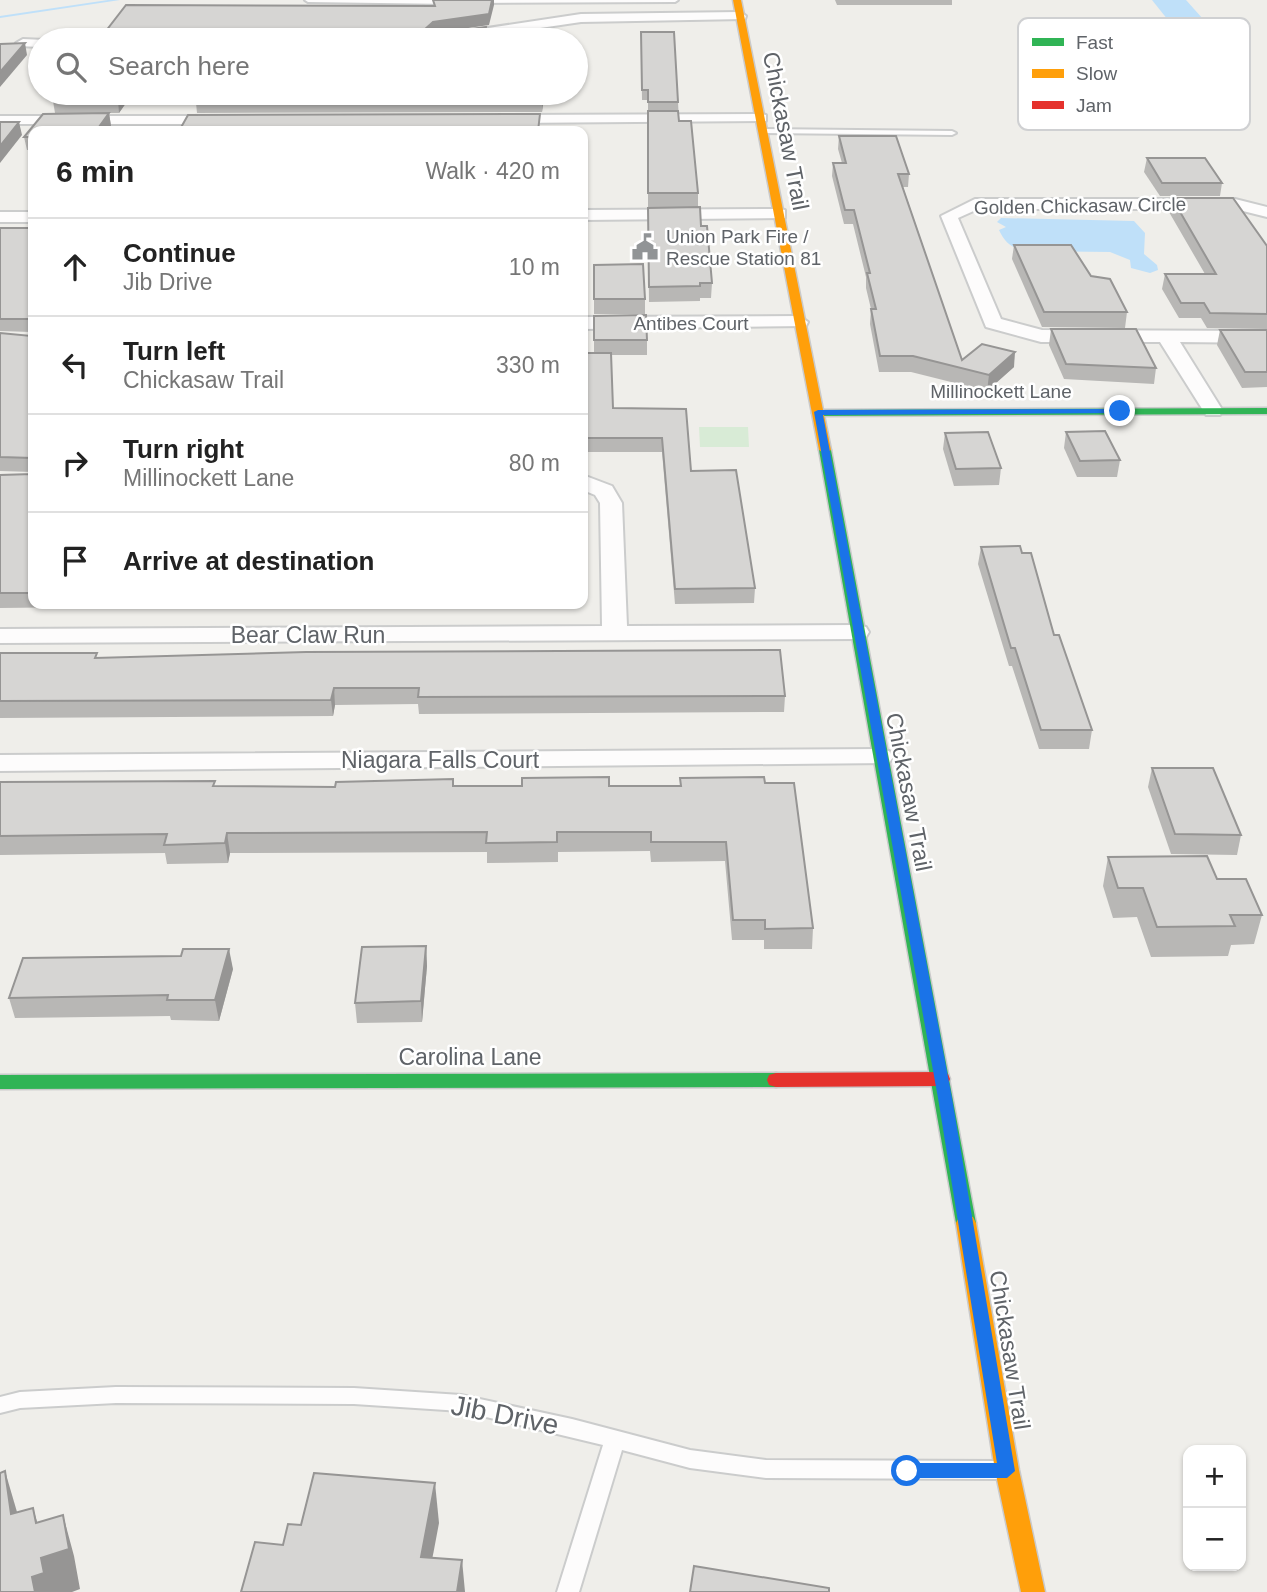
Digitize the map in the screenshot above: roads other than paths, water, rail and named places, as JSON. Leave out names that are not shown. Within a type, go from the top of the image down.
[{"type":"street","points":[[514,28],[581,18],[739,8]]},
{"type":"street","name":"Chickasaw Trail","points":[[739,8],[818,412],[879,757],[941,1079],[1007,1471],[1033,1592]]},
{"type":"street","points":[[23,43],[28,43]]},
{"type":"street","points":[[482,119],[762,125]]},
{"type":"street","points":[[0,120],[234,120]]},
{"type":"street","name":"Golden Chickasaw Circle","points":[[1267,212],[1235,204],[975,204],[949,216],[993,323],[1041,336],[1168,339],[1267,337]]},
{"type":"street","points":[[588,215],[779,214]]},
{"type":"street","points":[[0,217],[28,216]]},
{"type":"street","name":"Antibes Court","points":[[588,323],[799,322]]},
{"type":"street","points":[[1168,339],[1213,411]]},
{"type":"street","name":"Millinockett Lane","points":[[818,412],[1267,411]]},
{"type":"street","points":[[588,484],[604,491],[611,503],[615,634]]},
{"type":"street","name":"Bear Claw Run","points":[[0,636],[857,632]]},
{"type":"street","name":"Niagara Falls Court","points":[[0,763],[879,757]]},
{"type":"street","name":"Carolina Lane","points":[[0,1082],[941,1079]]},
{"type":"lane","points":[[308,0],[456,0]]},
{"type":"lane","points":[[469,2],[675,0]]},
{"type":"lane","points":[[762,125],[952,133]]},
{"type":"lane","name":"Jib Drive","points":[[0,1405],[20,1401],[116,1395],[354,1396],[461,1403],[690,1459],[766,1469],[1007,1471]]},
{"type":"lane","points":[[568,1592],[615,1439]]},
{"type":"water","points":[[1152,0],[1186,0],[1202,18],[1166,18]]},
{"type":"water","points":[[1001,218],[1134,221],[1145,233],[1144,254],[1157,265],[1158,270],[1150,273],[1131,268],[1130,260],[1110,252],[1024,251],[1006,241],[999,230],[1006,227],[997,222]]},
{"type":"waterway","points":[[0,17],[118,0]]},
{"type":"place","name":"Union Park Fire / Rescue Station 81","points":[[645,247]]}]
